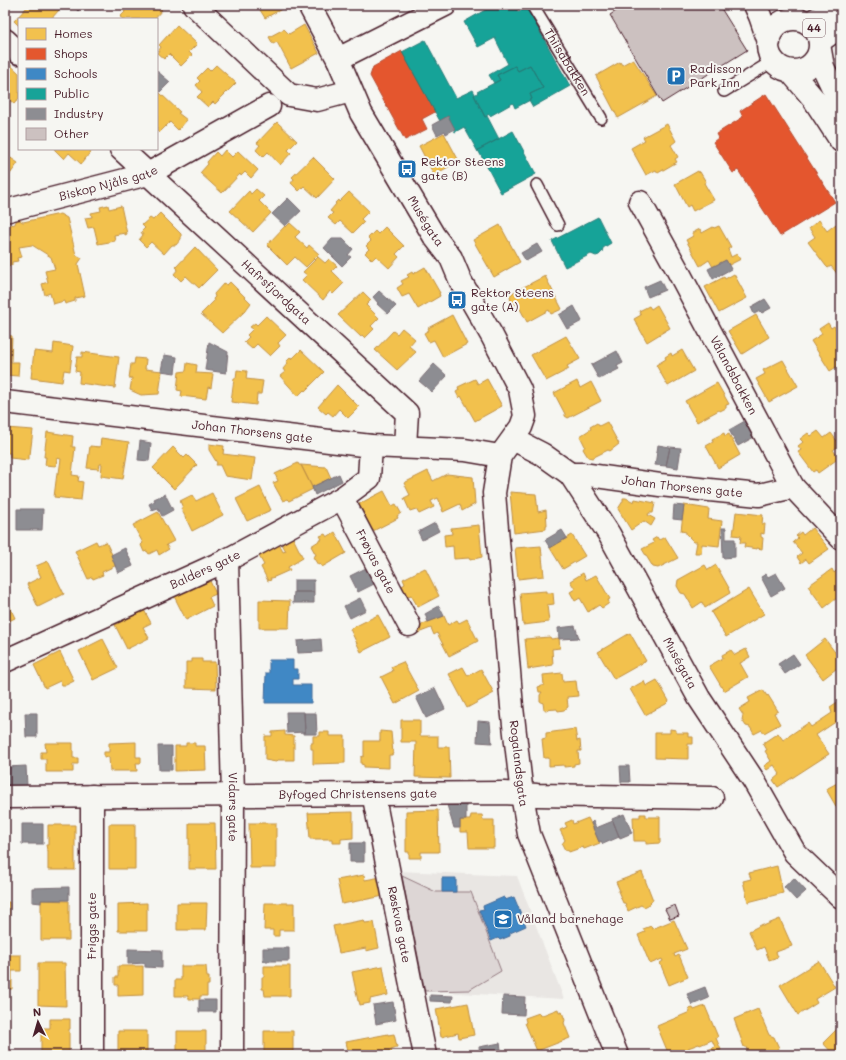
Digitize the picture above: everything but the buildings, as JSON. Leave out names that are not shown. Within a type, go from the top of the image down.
[{"type":"street","points":[[194,5],[289,95],[317,100],[351,91]]},
{"type":"street","name":"Muségata","points":[[309,5],[338,59],[361,113],[434,236],[451,258],[461,282],[492,336],[520,390],[525,416],[521,427],[500,456]]},
{"type":"street","points":[[338,59],[445,5]]},
{"type":"street","points":[[755,5],[769,42],[769,51],[813,98],[841,140]]},
{"type":"street","points":[[797,16],[841,6]]},
{"type":"street","name":"44","points":[[769,42],[771,33],[779,24],[797,16],[814,29],[820,46],[823,67],[841,105]]},
{"type":"street","points":[[820,46],[841,24]]},
{"type":"street","points":[[5,40],[18,52]]},
{"type":"street","name":"44","points":[[782,66],[803,70],[811,66],[817,59],[820,46]]},
{"type":"street","name":"Biskop Njåls gate","points":[[5,211],[148,174],[269,106]]},
{"type":"street","name":"Hafrsfjordgata","points":[[122,150],[407,413],[405,446]]},
{"type":"street","name":"Vålandsbakken","points":[[640,202],[677,268],[793,487],[841,538]]},
{"type":"street","name":"Johan Thorsens gate","points":[[5,402],[371,446],[405,446],[465,450],[500,456]]},
{"type":"street","name":"Muségata","points":[[513,439],[542,454],[570,474],[609,534],[699,698],[754,781],[795,853],[841,897]]},
{"type":"street","name":"Balders gate","points":[[5,661],[227,560],[342,498],[369,478],[371,446]]},
{"type":"street","name":"Rogalandsgata","points":[[500,456],[494,493],[512,707],[522,795],[529,834],[617,1055]]},
{"type":"street","name":"Johan Thorsens gate","points":[[570,474],[582,474],[660,485],[759,495],[793,487]]},
{"type":"street","name":"Frøyas gate","points":[[342,498],[409,625]]},
{"type":"street","name":"Vidars gate","points":[[227,560],[233,795],[232,1055]]},
{"type":"street","name":"Byfoged Christensens gate","points":[[5,797],[504,793],[522,795],[712,798]]},
{"type":"street","name":"Røskvas gate","points":[[374,794],[425,1055]]},
{"type":"street","name":"Friggs gate","points":[[92,796],[92,1055]]},
{"type":"lane","name":"Thiisabakken","points":[[532,5],[601,118]]},
{"type":"lane","points":[[724,91],[768,64],[782,66]]},
{"type":"lane","points":[[537,185],[558,225]]},
{"type":"shaded area","points":[[398,871],[517,876],[564,999],[425,991]]},
{"type":"shaded area","points":[[402,876],[436,892],[471,892],[501,971],[469,990],[425,991]]},
{"type":"place","name":"Radisson Park Inn","points":[[676,76]]},
{"type":"place","name":"Rektor Steens gate (B)","points":[[407,169]]},
{"type":"place","name":"Rektor Steens gate (A)","points":[[457,300]]},
{"type":"place","name":"Våland barnehage","points":[[503,919]]}]
